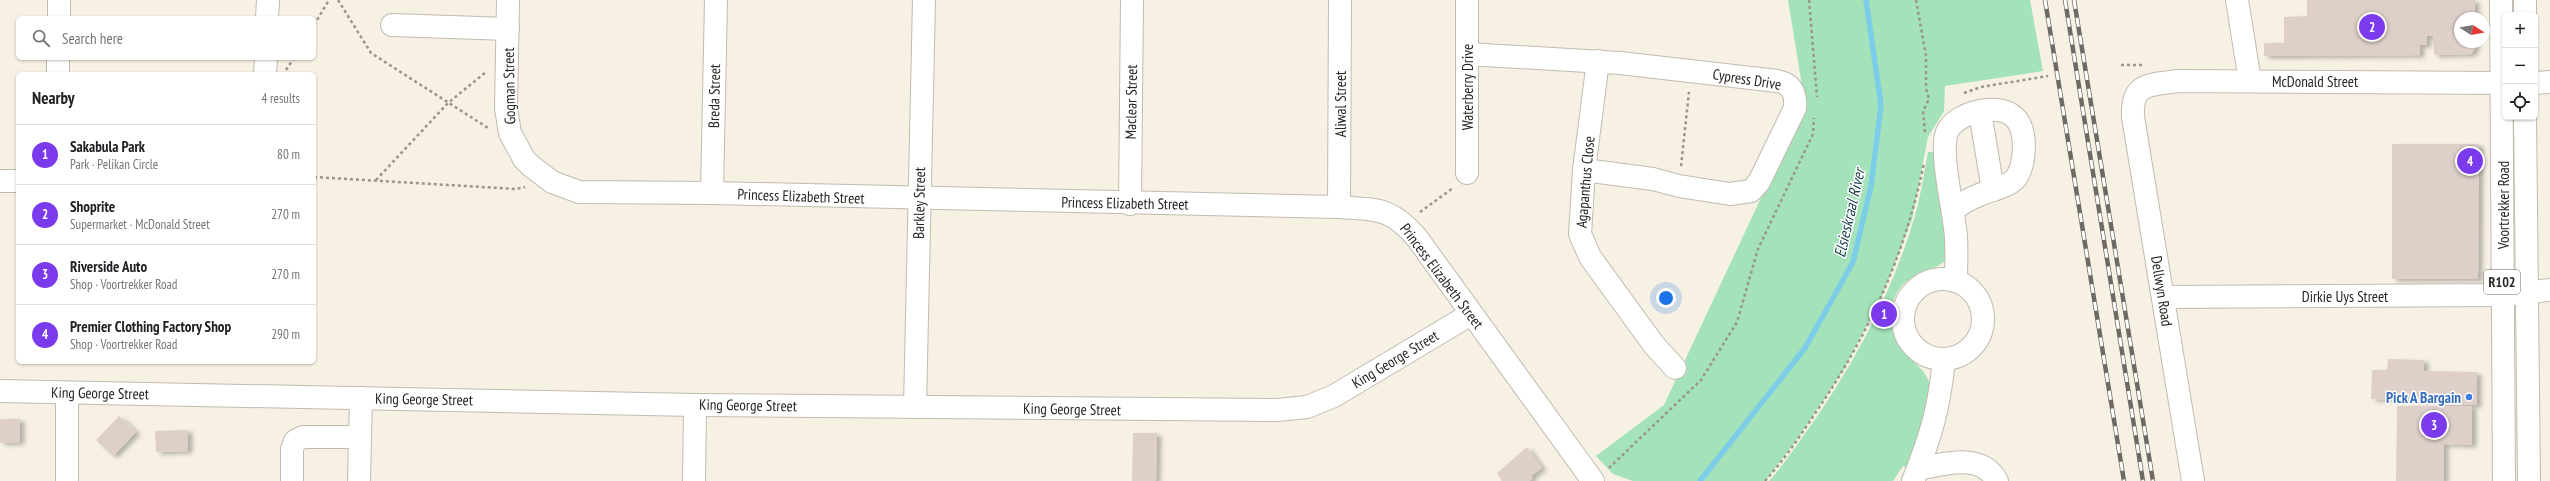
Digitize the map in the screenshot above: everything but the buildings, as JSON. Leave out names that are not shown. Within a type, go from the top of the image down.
[{"type":"street","points":[[58,16],[59,0]]},
{"type":"street","points":[[267,16],[268,0]]},
{"type":"street","name":"Gogman Street","points":[[508,0],[508,122],[517,147],[530,166]]},
{"type":"street","name":"Breda Street","points":[[712,193],[716,0]]},
{"type":"street","name":"Barkley Street","points":[[915,407],[924,0]]},
{"type":"street","name":"Maclear Street","points":[[1130,204],[1132,0]]},
{"type":"street","name":"Aliwal Street","points":[[1339,207],[1340,0]]},
{"type":"street","name":"Waterberry Drive","points":[[1467,0],[1467,173]]},
{"type":"street","points":[[2237,0],[2250,81]]},
{"type":"street","name":"Voortrekker Road","points":[[2502,0],[2503,48]]},
{"type":"street","points":[[2525,0],[2525,12]]},
{"type":"street","points":[[392,25],[508,29]]},
{"type":"street","name":"Cypress Drive","points":[[1467,54],[1598,61],[1691,71],[1784,83],[1792,89],[1795,100],[1795,108],[1759,182],[1751,191],[1730,194],[1679,186],[1653,179],[1584,170]]},
{"type":"street","points":[[58,60],[58,72]]},
{"type":"street","points":[[265,72],[266,60]]},
{"type":"street","name":"Agapanthus Close","points":[[1598,61],[1584,170],[1579,220],[1580,234],[1583,246],[1654,345],[1674,368]]},
{"type":"street","name":"McDonald Street","points":[[2133,100],[2141,88],[2179,81],[2502,83]]},
{"type":"street","points":[[2538,83],[2550,82]]},
{"type":"street","name":"Voortrekker Road","points":[[2504,84],[2502,295],[2504,481]]},
{"type":"street","name":"Dellwyn Road","points":[[2133,100],[2133,117],[2164,297],[2193,481]]},
{"type":"street","points":[[1953,210],[1971,198],[2007,185],[2020,173],[2024,151],[2023,138],[2020,125],[2014,116],[2001,111],[1980,112],[1957,120],[1947,133],[1945,143],[1956,237],[1956,281]]},
{"type":"street","points":[[1980,112],[1993,190]]},
{"type":"street","name":"Voortrekker Road","points":[[2525,120],[2528,481]]},
{"type":"street","name":"Princess Elizabeth Street","points":[[530,166],[552,182],[580,192],[712,193],[1130,204],[1339,207],[1371,209],[1392,214],[1405,224],[1471,314],[1599,476]]},
{"type":"street","points":[[0,181],[16,181]]},
{"type":"street","points":[[1941,278],[1956,281],[1968,287],[1977,297],[1982,310],[1983,323],[1980,336],[1974,346],[1965,354],[1944,360],[1928,357],[1915,349],[1906,336],[1902,321],[1905,305],[1913,292],[1925,282],[1941,278]]},
{"type":"street","name":"Dirkie Uys Street","points":[[2164,297],[2502,295],[2550,290]]},
{"type":"street","name":"King George Street","points":[[0,391],[695,405],[1294,409],[1307,407],[1334,396],[1471,314]]},
{"type":"street","points":[[1915,475],[1938,410],[1944,360]]},
{"type":"street","points":[[67,393],[67,481]]},
{"type":"street","points":[[359,481],[361,398]]},
{"type":"street","points":[[694,481],[695,405]]},
{"type":"street","points":[[292,481],[292,450],[295,441],[303,437],[360,437]]},
{"type":"street","points":[[1915,475],[1947,462],[1973,463],[1986,469],[1997,481]]},
{"type":"path","points":[[316,22],[329,0]]},
{"type":"path","points":[[338,0],[371,53],[517,147]]},
{"type":"path","points":[[1809,0],[1816,101]]},
{"type":"path","points":[[1916,0],[1926,56],[1926,88],[1929,99],[1923,111],[1925,136]]},
{"type":"path","points":[[285,72],[293,60]]},
{"type":"path","points":[[376,181],[448,103],[491,68],[507,69]]},
{"type":"path","points":[[1679,186],[1691,71]]},
{"type":"path","points":[[1962,94],[1981,87],[2048,76]]},
{"type":"path","points":[[1599,476],[1701,380],[1737,322],[1758,249],[1813,134],[1815,114]]},
{"type":"path","points":[[1765,481],[1821,405],[1864,333],[1903,245],[1912,219],[1925,157]]},
{"type":"path","points":[[1405,224],[1455,186],[1467,173]]},
{"type":"path","points":[[316,177],[516,189],[552,182]]},
{"type":"green space","points":[[1788,0],[2030,0],[2043,71],[1945,86],[1944,111],[1928,137],[1912,219],[1882,296],[1844,369],[1798,438],[1765,481],[1633,481],[1613,474],[1596,456],[1664,405],[1805,104]]},
{"type":"green space","points":[[1928,152],[1941,152],[1949,257],[1938,266],[1907,281],[1896,294],[1891,311],[1892,328],[1898,344],[1924,373],[1930,383],[1931,390],[1926,415],[1909,469],[1903,466],[1893,481],[1769,481],[1793,450],[1832,394],[1874,320],[1897,269],[1915,215]]},
{"type":"waterway","name":"Elsieskraal River","points":[[1700,481],[1805,348],[1853,262],[1871,186],[1881,105],[1866,0]]},
{"type":"railway","points":[[2045,0],[2124,481]]},
{"type":"railway","points":[[2065,0],[2143,481]]},
{"type":"railway","points":[[2074,0],[2153,481]]},
{"type":"place","name":"Shoprite","points":[[2372,27]]},
{"type":"place","name":"Premier Clothing Factory Shop","points":[[2470,161]]},
{"type":"place","name":"Sakabula Park","points":[[1884,314]]},
{"type":"place","name":"Pick A Bargain","points":[[2469,397]]},
{"type":"place","name":"Riverside Auto","points":[[2434,425]]}]
